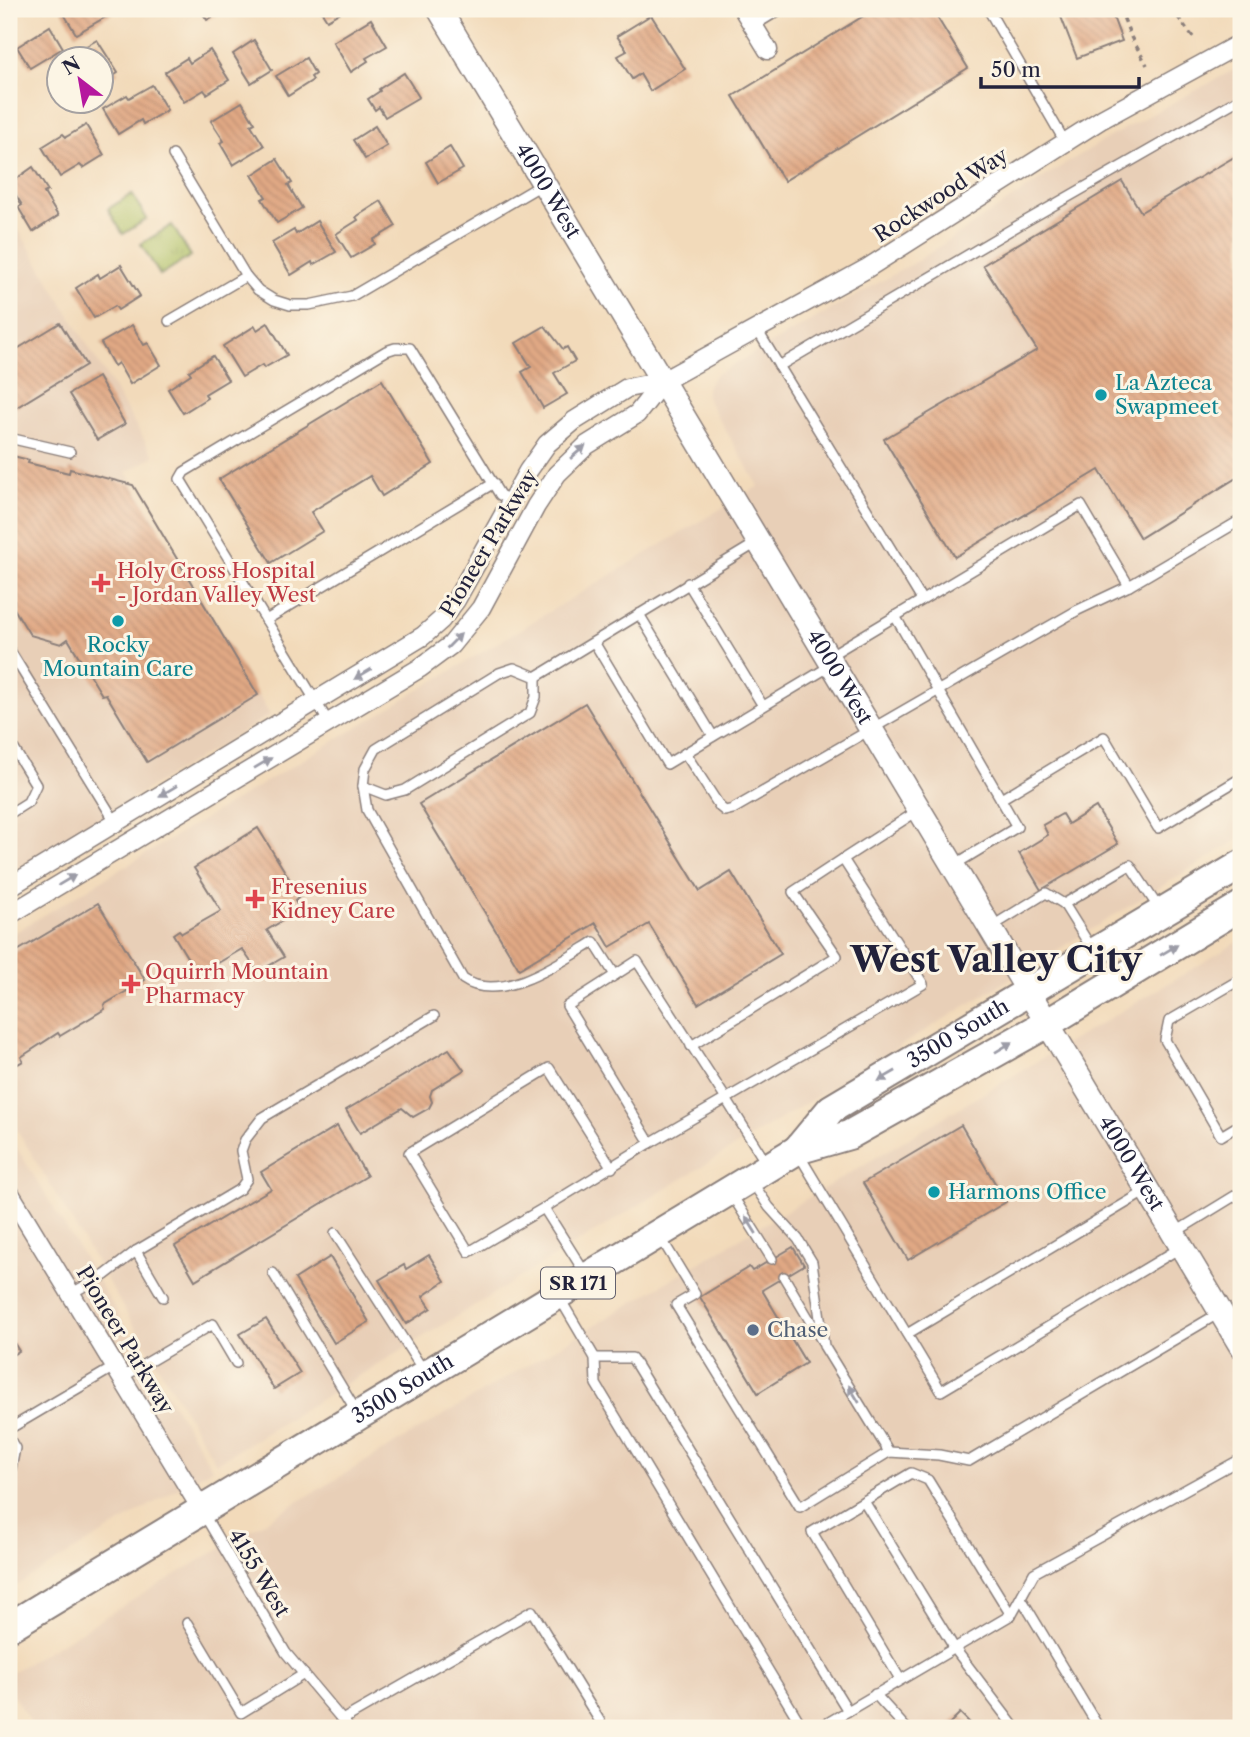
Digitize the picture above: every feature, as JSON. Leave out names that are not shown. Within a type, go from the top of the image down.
[{"type":"main road","name":"3500 South","points":[[797,1150],[831,1109],[1241,865]]},
{"type":"main road","name":"3500 South","points":[[9,1627],[797,1150],[849,1135],[1048,1023],[1241,906]]},
{"type":"street","name":"4000 West","points":[[439,9],[1241,1346]]},
{"type":"street","points":[[743,9],[768,50]]},
{"type":"street","name":"Rockwood Way","points":[[663,381],[901,248],[1140,97],[1240,46]]},
{"type":"street","name":"Pioneer Parkway","points":[[9,887],[414,643],[441,620],[465,586],[538,455],[574,421],[627,388],[663,381]]},
{"type":"street","name":"Pioneer Parkway","points":[[9,915],[329,723],[452,645],[481,608],[536,506],[557,474],[587,445],[637,414],[663,381]]},
{"type":"street","name":"Pioneer Parkway","points":[[9,1192],[202,1510]]},
{"type":"lane","points":[[753,26],[781,9]]},
{"type":"lane","points":[[988,9],[1065,142]]},
{"type":"lane","points":[[779,366],[1241,98]]},
{"type":"lane","points":[[173,155],[246,276],[258,290],[274,300],[290,305],[309,305],[352,296],[544,183]]},
{"type":"lane","points":[[169,321],[246,276]]},
{"type":"lane","points":[[756,328],[922,600]]},
{"type":"lane","points":[[329,723],[180,479],[184,472],[386,351],[410,348],[500,495],[511,500]]},
{"type":"lane","points":[[9,438],[70,452]]},
{"type":"lane","points":[[266,620],[494,483]]},
{"type":"lane","points":[[594,642],[667,764],[763,706],[895,616],[1081,505],[1129,586]]},
{"type":"lane","points":[[685,753],[720,807],[725,811],[733,809],[1078,610],[1129,586],[1241,520]]},
{"type":"lane","points":[[536,677],[759,541]]},
{"type":"lane","points":[[688,583],[763,706]]},
{"type":"lane","points":[[639,614],[713,736]]},
{"type":"lane","points":[[895,616],[1017,827],[954,865]]},
{"type":"lane","points":[[9,649],[116,823]]},
{"type":"lane","points":[[536,677],[514,668],[499,673],[376,749],[365,769],[363,786],[367,810],[463,979],[475,987],[491,988],[534,978],[594,942],[615,975]]},
{"type":"lane","points":[[363,786],[386,795],[405,790],[530,713],[536,697],[536,677]]},
{"type":"lane","points":[[1001,799],[1104,737],[1158,828],[1241,778]]},
{"type":"lane","points":[[9,741],[36,785],[28,802],[9,814]]},
{"type":"lane","points":[[691,1046],[837,956],[793,892],[920,809]]},
{"type":"lane","points":[[612,1168],[549,1068],[409,1153],[469,1252],[612,1168],[650,1143],[923,984],[843,859]]},
{"type":"lane","points":[[1064,904],[1130,864],[1162,913]]},
{"type":"lane","points":[[991,927],[1046,893],[1064,904],[1095,953]]},
{"type":"lane","points":[[650,1143],[567,1006],[637,961],[726,1099],[772,1259]]},
{"type":"lane","points":[[1241,979],[1169,1021],[1165,1040],[1221,1136],[1241,1124]]},
{"type":"lane","points":[[70,1294],[105,1275],[136,1251],[240,1189],[247,1179],[241,1151],[244,1140],[262,1118],[434,1016]]},
{"type":"lane","points":[[797,1150],[941,1391],[1240,1197]]},
{"type":"lane","points":[[750,1179],[812,1262],[824,1346]]},
{"type":"lane","points":[[907,1334],[1147,1190]]},
{"type":"lane","points":[[544,1208],[587,1277]]},
{"type":"lane","points":[[335,1233],[426,1375]]},
{"type":"lane","points":[[658,1234],[695,1294],[676,1305],[800,1507],[889,1452],[939,1455],[969,1461],[1221,1312]]},
{"type":"lane","points":[[136,1251],[163,1297]]},
{"type":"lane","points":[[273,1273],[359,1415]]},
{"type":"lane","points":[[784,1277],[889,1452]]},
{"type":"lane","points":[[558,1295],[594,1359],[596,1384],[803,1728]]},
{"type":"lane","points":[[9,1429],[213,1324],[236,1363]]},
{"type":"lane","points":[[594,1359],[632,1358],[848,1711]]},
{"type":"lane","points":[[9,1438],[15,1448],[9,1479]]},
{"type":"lane","points":[[819,1728],[1011,1615],[1034,1573],[1241,1459]]},
{"type":"lane","points":[[900,1679],[812,1532],[864,1500],[911,1473],[928,1480],[1011,1615]]},
{"type":"lane","points":[[864,1500],[955,1649],[1015,1728]]},
{"type":"lane","name":"4155 West","points":[[202,1510],[286,1653],[349,1728]]},
{"type":"lane","points":[[1021,1598],[1099,1728]]},
{"type":"lane","points":[[344,1719],[532,1611],[604,1728]]},
{"type":"lane","points":[[187,1623],[240,1713],[304,1674]]},
{"type":"lane","points":[[875,1694],[906,1728]]},
{"type":"path","points":[[1120,9],[1131,37],[1147,65]]},
{"type":"path","points":[[1172,9],[1195,40]]},
{"type":"shaded area","points":[[1241,66],[1241,838],[216,1463],[9,1116],[9,936],[759,486],[707,399],[707,387],[715,375],[919,260],[1113,135]]},
{"type":"shaded area","name":"Holy Cross Hospital - Jordan Valley West","points":[[9,214],[154,456],[127,472],[270,715],[9,873]]},
{"type":"shaded area","points":[[1241,940],[1241,1728],[34,1728],[9,1689],[9,1674]]},
{"type":"shaded area","points":[[9,1135],[212,1468],[9,1590]]},
{"type":"green space","points":[[132,194],[147,219],[123,234],[108,209]]},
{"type":"green space","points":[[172,225],[191,256],[160,275],[141,244]]},
{"type":"building","points":[[61,9],[115,9],[116,11],[76,34]]},
{"type":"building","points":[[200,9],[226,9],[207,20]]},
{"type":"building","points":[[320,9],[346,9],[327,20]]},
{"type":"building","points":[[499,9],[531,9],[516,18],[511,11],[503,15]]},
{"type":"building","points":[[875,9],[932,9],[968,68],[784,181],[733,96]]},
{"type":"building","points":[[1058,9],[1110,9],[1122,41],[1077,58]]},
{"type":"building","points":[[651,15],[685,69],[650,91],[640,74],[632,79],[618,56],[627,51],[617,36]]},
{"type":"building","points":[[371,19],[387,46],[366,58],[368,61],[351,72],[333,42]]},
{"type":"building","points":[[50,26],[62,46],[46,46],[46,58],[30,68],[17,47]]},
{"type":"building","points":[[97,40],[101,46],[86,46]]},
{"type":"building","points":[[254,40],[272,70],[251,83],[233,54]]},
{"type":"building","points":[[210,50],[229,80],[207,94],[204,90],[184,102],[165,72],[187,58],[190,63]]},
{"type":"building","points":[[306,58],[315,74],[311,77],[313,80],[288,96],[276,76]]},
{"type":"building","points":[[404,73],[419,97],[385,117],[379,107],[375,110],[368,99]]},
{"type":"building","points":[[152,85],[167,110],[143,124],[141,120],[118,134],[107,116],[116,116],[116,101],[127,95],[129,98]]},
{"type":"building","points":[[242,102],[255,123],[251,125],[264,146],[233,165],[220,143],[224,141],[211,121]]},
{"type":"building","points":[[86,125],[104,155],[83,168],[80,165],[60,177],[42,147],[63,134],[66,137]]},
{"type":"building","points":[[375,126],[387,146],[365,159],[353,140]]},
{"type":"building","points":[[450,147],[463,169],[438,183],[426,162]]},
{"type":"building","name":"La Azteca Swapmeet","points":[[1241,153],[1241,475],[1140,538],[1099,470],[955,557],[884,439],[1037,350],[983,265],[1122,181],[1141,212]]},
{"type":"building","points":[[277,159],[292,183],[288,185],[302,208],[277,223],[262,199],[266,197],[252,175]]},
{"type":"building","points":[[33,167],[48,191],[44,193],[58,216],[33,232],[18,207],[22,205],[9,184]]},
{"type":"building","points":[[381,201],[396,226],[373,240],[375,244],[351,258],[336,234]]},
{"type":"building","points":[[317,221],[336,252],[291,275],[272,243],[294,230],[296,234]]},
{"type":"building","points":[[121,265],[140,296],[118,310],[115,306],[94,318],[76,288],[98,274],[100,278]]},
{"type":"building","points":[[60,323],[86,365],[12,410],[9,404],[9,354]]},
{"type":"building","points":[[268,323],[287,355],[242,377],[223,346],[255,326],[257,330]]},
{"type":"building","points":[[132,325],[144,345],[148,343],[161,365],[130,384],[118,363],[114,366],[101,343]]},
{"type":"building","points":[[545,326],[563,349],[567,347],[575,361],[554,373],[567,394],[543,408],[522,372],[531,367],[516,343]]},
{"type":"building","points":[[213,356],[228,380],[205,394],[207,398],[183,413],[168,389]]},
{"type":"building","points":[[98,377],[125,424],[97,440],[69,394]]},
{"type":"building","points":[[382,380],[433,464],[382,496],[370,476],[311,512],[323,531],[271,563],[219,479]]},
{"type":"building","name":"Rocky Mountain Care","points":[[9,455],[29,460],[28,463],[69,473],[70,469],[133,485],[258,695],[147,762],[106,694],[102,695],[68,639],[61,644],[30,635],[13,607],[14,598],[9,597]]},
{"type":"building","points":[[585,703],[700,891],[731,872],[781,954],[698,1004],[649,924],[610,947],[596,923],[519,969],[419,804]]},
{"type":"building","points":[[1096,807],[1118,844],[1041,890],[1019,853],[1048,835],[1043,825],[1062,814],[1068,824]]},
{"type":"building","name":"Fresenius Kidney Care","points":[[258,828],[300,896],[295,901],[299,908],[295,910],[297,912],[267,930],[284,957],[258,972],[242,949],[206,970],[204,967],[196,972],[173,934],[179,930],[182,933],[221,911],[194,868]]},
{"type":"building","points":[[98,903],[145,980],[104,1005],[105,1009],[60,1036],[58,1033],[21,1057],[23,1061],[9,1069],[9,956]]},
{"type":"building","points":[[449,1049],[464,1070],[432,1090],[429,1108],[413,1117],[402,1108],[360,1133],[346,1110]]},
{"type":"building","name":"Harmons Office","points":[[961,1125],[1006,1202],[908,1260],[863,1183]]},
{"type":"building","points":[[337,1126],[367,1176],[195,1280],[175,1246],[271,1189],[261,1172]]},
{"type":"building","name":"Chase","points":[[793,1247],[804,1265],[762,1290],[806,1363],[758,1393],[700,1297],[749,1267],[752,1271]]},
{"type":"building","points":[[429,1255],[445,1281],[423,1296],[431,1308],[406,1324],[379,1280],[404,1265],[406,1269]]},
{"type":"building","points":[[330,1257],[369,1322],[334,1343],[295,1279]]},
{"type":"building","points":[[266,1319],[300,1373],[274,1389],[240,1334]]},
{"type":"building","points":[[9,1335],[19,1351],[9,1357]]},
{"type":"building","points":[[960,1713],[975,1728],[945,1728]]},
{"type":"place","name":"La Azteca Swapmeet","points":[[1101,395]]},
{"type":"place","name":"Holy Cross Hospital - Jordan Valley West","points":[[101,583]]},
{"type":"place","name":"Rocky Mountain Care","points":[[118,621]]},
{"type":"place","name":"Fresenius Kidney Care","points":[[255,899]]},
{"type":"place","name":"Oquirrh Mountain Pharmacy","points":[[131,984]]},
{"type":"place","name":"Harmons Office","points":[[934,1192]]},
{"type":"place","name":"Chase","points":[[753,1330]]},
{"type":"district","name":"West Valley City","points":[[996,960]]}]
